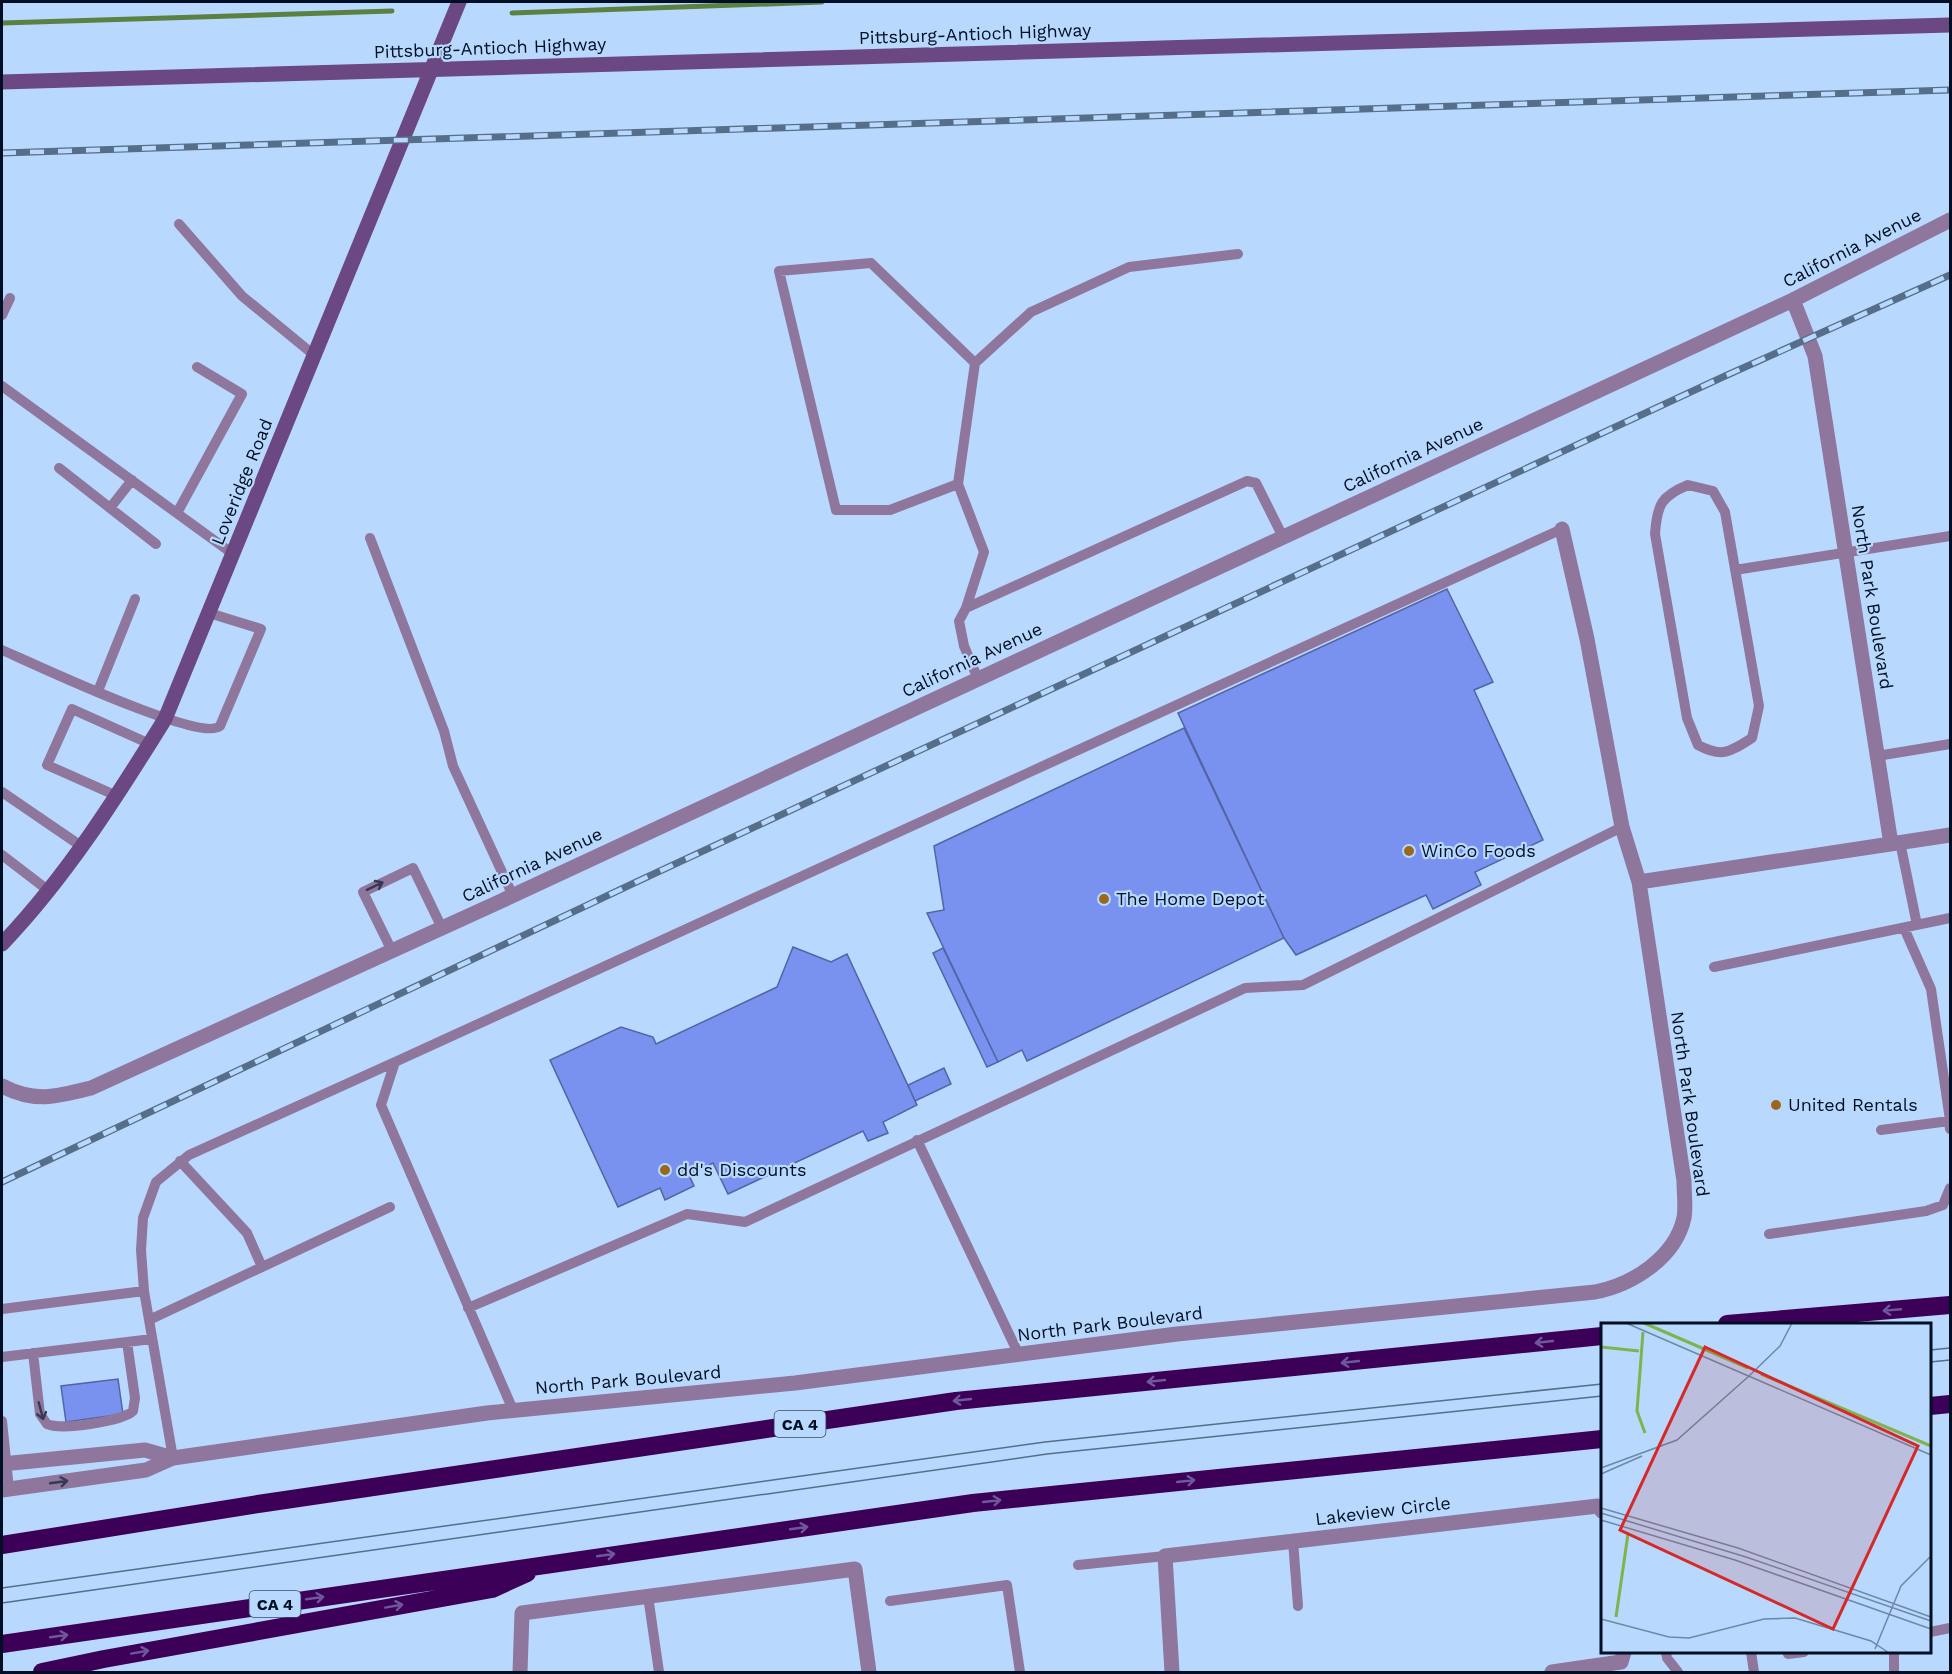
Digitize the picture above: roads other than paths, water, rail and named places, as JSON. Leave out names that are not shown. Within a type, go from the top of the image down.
[{"type":"highway","points":[[1739,1323],[1950,1305]]},
{"type":"highway","name":"CA 4","points":[[2,1545],[258,1504],[956,1401],[1601,1336]]},
{"type":"highway","points":[[1931,1406],[1950,1404]]},
{"type":"highway","name":"CA 4","points":[[2,1644],[973,1503],[1601,1439]]},
{"type":"highway","points":[[42,1672],[492,1589],[548,1564]]},
{"type":"main road","name":"Loveridge Road","points":[[2,944],[49,891],[117,796],[165,719],[459,2]]},
{"type":"main road","name":"Pittsburg-Antioch Highway","points":[[2,82],[1950,25]]},
{"type":"street","name":"California Avenue","points":[[2,1086],[19,1095],[39,1098],[91,1088],[513,896],[1793,300],[1950,220]]},
{"type":"street","name":"North Park Boulevard","points":[[1793,300],[1815,356],[1877,756],[1896,843]]},
{"type":"street","name":"North Park Boulevard","points":[[5,1489],[146,1470],[172,1458],[513,1410],[795,1383],[1177,1334],[1595,1292],[1618,1287],[1646,1270],[1662,1256],[1676,1237],[1684,1218],[1684,1181],[1639,882],[1622,827],[1587,639],[1562,529]]},
{"type":"street","points":[[1639,882],[1950,835]]},
{"type":"street","name":"North Park Boulevard","points":[[4,1464],[145,1450],[172,1458]]},
{"type":"street","name":"Lakeview Circle","points":[[1165,1556],[1598,1506],[1601,1510]]},
{"type":"street","points":[[1165,1556],[1172,1672]]},
{"type":"street","points":[[520,1672],[522,1613],[855,1569],[869,1672]]},
{"type":"street","points":[[1552,1672],[1622,1662]]},
{"type":"lane","points":[[179,224],[242,296],[314,355]]},
{"type":"lane","points":[[978,679],[964,646],[959,621],[966,608],[984,552],[958,484],[975,363],[1031,312],[1129,267],[1238,254]]},
{"type":"lane","points":[[958,484],[890,510],[836,510],[778,271],[871,263],[975,363]]},
{"type":"lane","points":[[2,315],[10,298]]},
{"type":"lane","points":[[177,513],[242,394],[197,367]]},
{"type":"lane","points":[[2,386],[233,554]]},
{"type":"lane","points":[[59,468],[156,544]]},
{"type":"lane","points":[[110,508],[132,480]]},
{"type":"lane","points":[[966,608],[1247,481],[1256,483],[1283,537]]},
{"type":"lane","points":[[1688,484],[1713,491],[1725,512],[1735,570],[1759,706],[1752,738],[1733,751],[1714,753],[1698,745],[1685,707],[1655,534],[1656,514],[1667,494],[1688,484]]},
{"type":"lane","points":[[172,1458],[144,1292],[141,1250],[143,1218],[156,1182],[180,1161],[1562,529]]},
{"type":"lane","points":[[1735,570],[1950,536]]},
{"type":"lane","points":[[370,538],[444,731],[453,766],[513,896]]},
{"type":"lane","points":[[98,691],[135,599]]},
{"type":"lane","points":[[2,650],[165,719],[212,730],[217,729],[261,631],[259,627],[209,613]]},
{"type":"lane","points":[[117,796],[46,765],[72,709],[150,744]]},
{"type":"lane","points":[[1877,756],[1950,744]]},
{"type":"lane","points":[[2,792],[81,846]]},
{"type":"lane","points":[[468,1308],[687,1214],[745,1222],[1245,988],[1303,985],[1622,827]]},
{"type":"lane","points":[[1896,843],[1917,925]]},
{"type":"lane","points":[[2,855],[49,891]]},
{"type":"lane","points":[[392,951],[363,892],[413,868],[442,928]]},
{"type":"lane","points":[[1714,967],[1950,918]]},
{"type":"lane","points":[[1881,1130],[1950,1123],[1931,989],[1904,928]]},
{"type":"lane","points":[[395,1062],[381,1105],[513,1410]]},
{"type":"lane","points":[[917,1140],[1019,1355]]},
{"type":"lane","points":[[180,1161],[247,1233],[262,1267]]},
{"type":"lane","points":[[1769,1234],[1926,1211],[1943,1205],[1950,1188]]},
{"type":"lane","points":[[149,1320],[390,1207]]},
{"type":"lane","points":[[2,1309],[144,1292]]},
{"type":"lane","points":[[2,1357],[152,1339]]},
{"type":"lane","points":[[33,1353],[40,1414],[48,1424],[59,1427],[124,1418],[133,1411],[135,1398],[127,1342]]},
{"type":"lane","points":[[2,1421],[5,1489]]},
{"type":"lane","points":[[1293,1541],[1298,1606]]},
{"type":"lane","name":"Lakeview Circle","points":[[1078,1565],[1165,1556]]},
{"type":"lane","points":[[890,1600],[1007,1585],[1020,1672]]},
{"type":"lane","points":[[648,1596],[659,1672]]},
{"type":"lane","points":[[1931,1632],[1950,1628]]},
{"type":"lane","points":[[1666,1653],[1667,1658],[1678,1672]]},
{"type":"lane","points":[[1751,1653],[1754,1672]]},
{"type":"lane","points":[[1894,1653],[1894,1672]]},
{"type":"waterway","points":[[512,13],[822,2]]},
{"type":"waterway","points":[[2,23],[392,11]]},
{"type":"tram line","points":[[1931,1350],[1950,1348]]},
{"type":"tram line","points":[[1931,1362],[1950,1360]]},
{"type":"tram line","points":[[2,1588],[1045,1442],[1601,1384]]},
{"type":"tram line","points":[[2,1603],[1047,1454],[1601,1396]]},
{"type":"railway","points":[[2,153],[1950,90]]},
{"type":"railway","points":[[2,1182],[632,884],[1725,376],[1950,275]]},
{"type":"place","name":"WinCo Foods","points":[[1409,851]]},
{"type":"place","name":"The Home Depot","points":[[1104,899]]},
{"type":"place","name":"United Rentals","points":[[1776,1105]]},
{"type":"place","name":"dd's Discounts","points":[[665,1170]]}]
